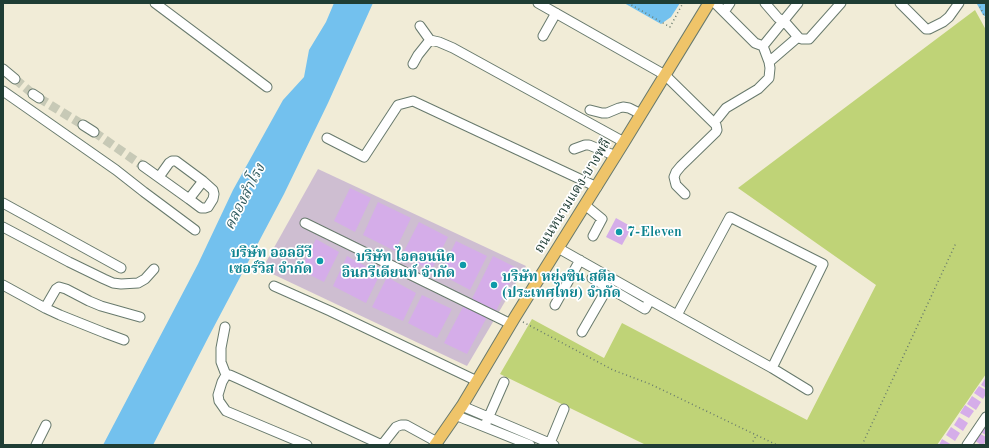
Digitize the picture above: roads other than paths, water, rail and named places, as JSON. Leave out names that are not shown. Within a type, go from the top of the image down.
[{"type":"main road","name":"ถนนหนามแดง-บางพลี","points":[[436,443],[459,411],[513,320],[616,156],[709,3]]},
{"type":"street","points":[[156,3],[267,87]]},
{"type":"street","points":[[538,3],[665,75],[717,127],[716,132],[676,172],[674,181],[685,194]]},
{"type":"street","points":[[714,3],[755,43],[762,46],[769,62],[770,74],[769,78],[758,89],[726,108],[718,118]]},
{"type":"street","points":[[724,12],[730,3]]},
{"type":"street","points":[[765,3],[778,18],[784,21],[802,40],[809,39],[841,3]]},
{"type":"street","points":[[762,46],[798,3]]},
{"type":"street","points":[[900,3],[926,29],[929,29],[943,22],[949,17],[959,3]]},
{"type":"street","points":[[543,36],[556,13]]},
{"type":"street","points":[[420,26],[430,40],[453,48],[624,142]]},
{"type":"street","points":[[769,62],[798,37]]},
{"type":"street","points":[[413,64],[430,40]]},
{"type":"street","points":[[3,69],[15,79]]},
{"type":"street","points":[[3,91],[116,170],[195,230]]},
{"type":"street","points":[[327,138],[364,157],[398,104],[413,100],[596,187]]},
{"type":"street","points":[[590,110],[607,113],[624,107],[630,108],[641,114]]},
{"type":"street","points":[[82,125],[94,132]]},
{"type":"street","points":[[574,149],[589,145],[616,156]]},
{"type":"street","points":[[143,166],[201,208],[208,207],[211,204],[214,194],[213,190],[176,161],[169,163],[159,177]]},
{"type":"street","points":[[189,199],[203,181]]},
{"type":"street","points":[[3,203],[121,268]]},
{"type":"street","points":[[585,205],[602,219],[593,236]]},
{"type":"street","points":[[677,315],[730,217],[823,264],[772,368]]},
{"type":"street","points":[[305,223],[513,320]]},
{"type":"street","points":[[3,227],[69,262],[113,283],[138,283],[145,279],[154,269]]},
{"type":"street","points":[[558,248],[772,368],[808,390]]},
{"type":"street","points":[[554,306],[580,260]]},
{"type":"street","points":[[592,278],[645,309],[650,300]]},
{"type":"street","points":[[3,285],[45,308],[124,340]]},
{"type":"street","points":[[274,286],[477,381]]},
{"type":"street","points":[[45,308],[56,289],[61,287],[101,306],[140,317]]},
{"type":"street","points":[[582,332],[608,287]]},
{"type":"street","points":[[225,327],[221,348],[221,362],[226,375]]},
{"type":"street","points":[[226,375],[218,395],[219,401],[226,411],[305,445]]},
{"type":"street","points":[[226,375],[239,379],[382,445],[396,427],[401,425],[406,425],[436,443]]},
{"type":"street","points":[[484,427],[504,382]]},
{"type":"street","points":[[459,411],[488,417],[552,444],[564,409]]},
{"type":"street","points":[[459,411],[484,427],[530,445]]},
{"type":"street","points":[[967,445],[986,417]]},
{"type":"street","points":[[36,445],[46,425]]},
{"type":"water","name":"คลองสำโรง","points":[[334,3],[373,3],[328,103],[284,194],[153,445],[103,445],[198,264],[233,190],[283,100],[304,77],[309,50],[326,22]]},
{"type":"water","points":[[624,3],[680,3],[671,17],[661,24]]},
{"type":"waterway","points":[[981,3],[986,12]]},
{"type":"tunnel","points":[[15,79],[33,94]]},
{"type":"tunnel","points":[[39,98],[83,125]]},
{"type":"tunnel","points":[[94,132],[143,166]]},
{"type":"place","name":"7-Eleven","points":[[619,232]]},
{"type":"place","name":"บริษัท ออลอีวี เซอร์วิส จำกัด","points":[[320,261]]},
{"type":"place","name":"บริษัท ไอคอนนิค อินกรีเดียนท์ จำกัด","points":[[463,265]]},
{"type":"place","name":"บริษัท หย่งซิน สตีล (ประเทศไทย) จํากัด","points":[[494,285]]}]
